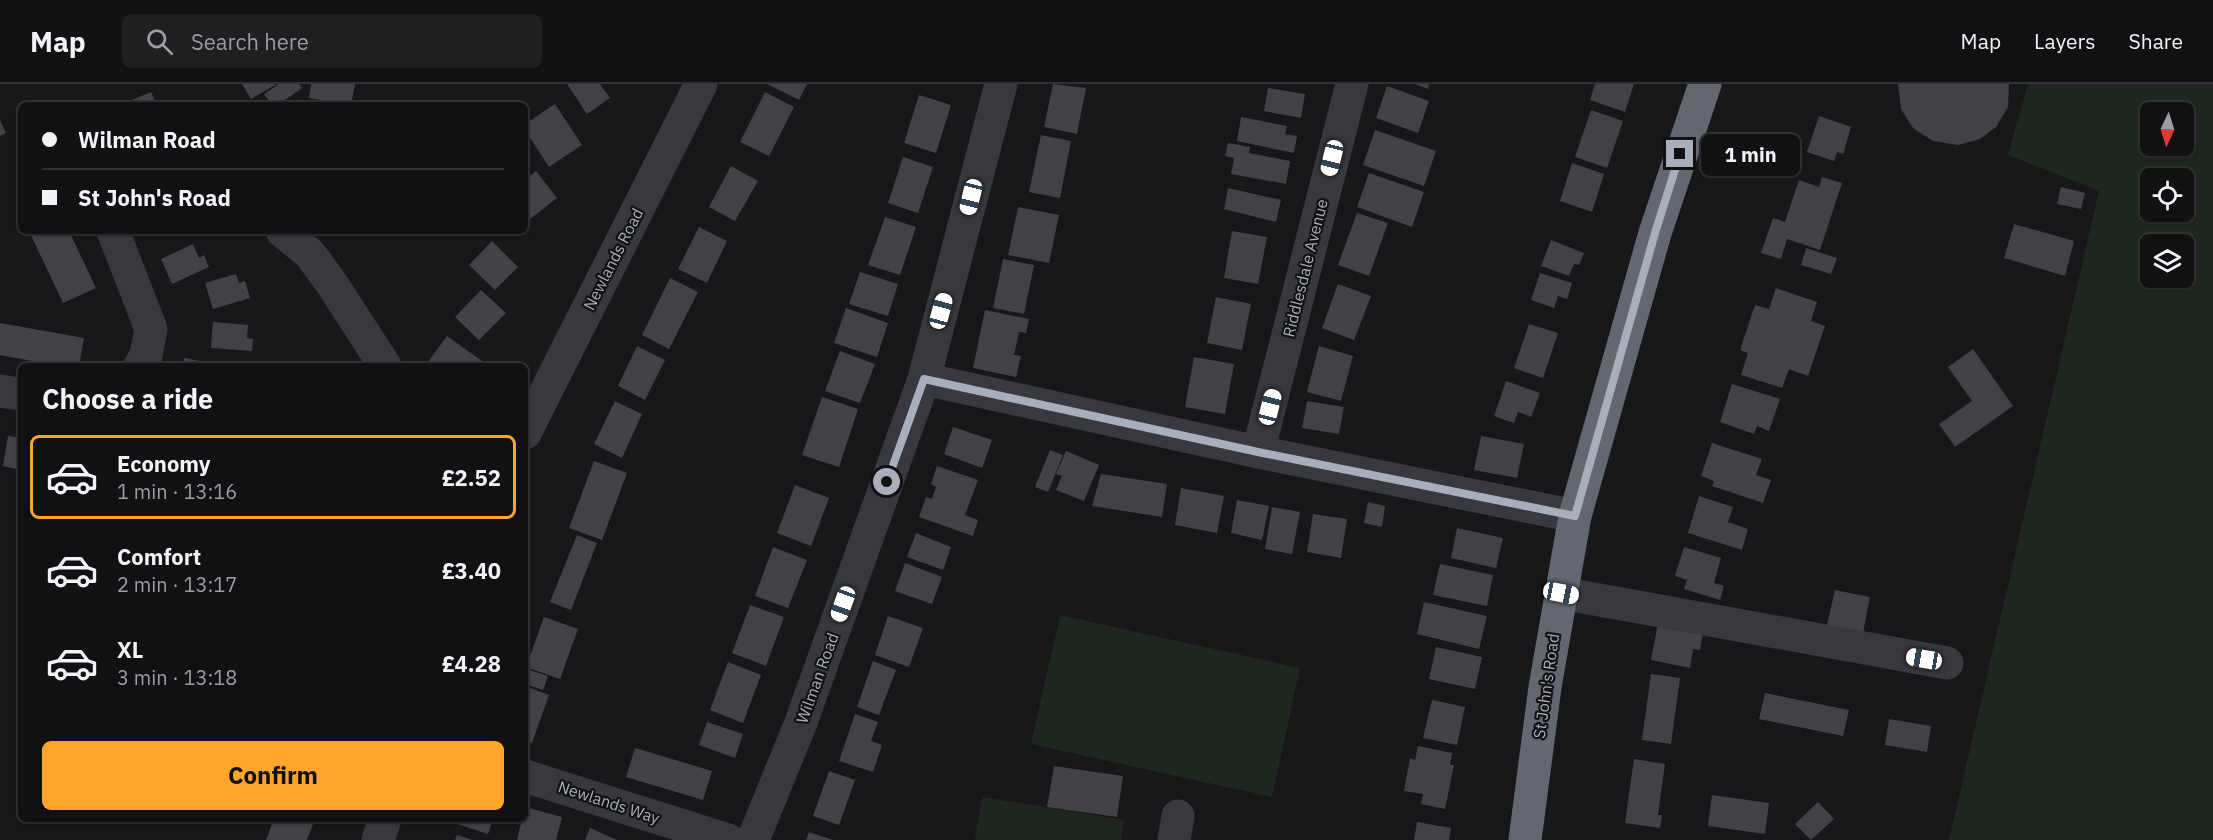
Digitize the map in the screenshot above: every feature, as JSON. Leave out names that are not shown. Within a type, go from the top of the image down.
[{"type":"highway","name":"St John's Road","points":[[1527,840],[1545,687],[1575,516],[1655,233],[1705,84]]},
{"type":"street","name":"Newlands Road","points":[[528,427],[701,84]]},
{"type":"street","name":"Wilman Road","points":[[753,840],[800,725],[924,379],[1001,84]]},
{"type":"street","name":"Riddlesdale Avenue","points":[[1258,452],[1352,84]]},
{"type":"street","points":[[114,234],[151,329],[146,355],[142,363]]},
{"type":"street","points":[[286,234],[310,254],[383,363]]},
{"type":"street","points":[[924,379],[1258,452],[1575,516]]},
{"type":"street","points":[[0,391],[18,394]]},
{"type":"street","points":[[1561,593],[1947,663]]},
{"type":"street","name":"Newlands Way","points":[[528,777],[728,840]]},
{"type":"street","points":[[378,840],[384,822]]},
{"type":"shaded area","points":[[2028,84],[2213,84],[2213,840],[1949,840],[2099,191],[2008,155]]},
{"type":"shaded area","points":[[1060,615],[1300,668],[1272,797],[1031,744]]},
{"type":"shaded area","points":[[982,797],[1124,820],[1121,840],[975,840]]},
{"type":"building","points":[[242,84],[277,84],[251,99]]},
{"type":"building","points":[[279,84],[299,84],[302,88],[282,102],[270,102],[264,94]]},
{"type":"building","points":[[311,84],[355,84],[352,102],[309,98]]},
{"type":"building","points":[[567,84],[600,84],[610,98],[587,114]]},
{"type":"building","points":[[767,84],[807,84],[799,100]]},
{"type":"building","points":[[1053,84],[1086,88],[1077,134],[1044,127]]},
{"type":"building","points":[[1415,84],[1429,84],[1428,89]]},
{"type":"building","points":[[1595,84],[1634,84],[1625,112],[1590,100]]},
{"type":"building","points":[[1898,84],[2009,84],[2008,107],[1996,127],[1980,139],[1958,145],[1933,141],[1913,128],[1901,109]]},
{"type":"building","points":[[1387,86],[1429,101],[1418,133],[1376,118]]},
{"type":"building","points":[[1268,88],[1305,94],[1301,118],[1264,111]]},
{"type":"building","points":[[151,92],[156,102],[130,102]]},
{"type":"building","points":[[765,92],[794,107],[769,156],[740,142]]},
{"type":"building","points":[[919,95],[951,105],[936,153],[904,143]]},
{"type":"building","points":[[555,104],[582,145],[549,167],[528,135],[528,122]]},
{"type":"building","points":[[1591,110],[1623,121],[1607,168],[1575,157]]},
{"type":"building","points":[[1819,116],[1851,127],[1843,154],[1837,152],[1834,161],[1807,152]]},
{"type":"building","points":[[1241,117],[1287,126],[1285,134],[1297,136],[1294,153],[1237,141]]},
{"type":"building","points":[[0,120],[6,133],[0,136]]},
{"type":"building","points":[[1375,130],[1436,151],[1424,186],[1363,165]]},
{"type":"building","points":[[1041,135],[1071,141],[1060,198],[1029,192]]},
{"type":"building","points":[[1228,143],[1250,147],[1249,153],[1290,161],[1286,184],[1231,174],[1234,158],[1225,156]]},
{"type":"building","points":[[903,157],[933,167],[918,213],[888,203]]},
{"type":"building","points":[[1572,163],[1604,174],[1592,212],[1560,201]]},
{"type":"building","points":[[731,166],[758,181],[735,221],[709,207]]},
{"type":"building","points":[[536,171],[557,198],[528,221],[528,178]]},
{"type":"building","points":[[1369,173],[1424,192],[1412,227],[1357,207]]},
{"type":"building","points":[[1822,177],[1842,183],[1820,250],[1787,239],[1781,259],[1761,253],[1773,218],[1785,222],[1799,180],[1819,187]]},
{"type":"building","points":[[2061,187],[2085,193],[2081,209],[2057,204]]},
{"type":"building","points":[[1228,188],[1281,200],[1276,222],[1224,209]]},
{"type":"building","points":[[1018,207],[1059,215],[1049,263],[1008,255]]},
{"type":"building","points":[[1357,213],[1388,223],[1369,276],[1338,265]]},
{"type":"building","points":[[885,217],[916,227],[900,275],[868,265]]},
{"type":"building","points":[[2014,224],[2074,241],[2065,276],[2004,258]]},
{"type":"building","points":[[699,227],[727,241],[707,283],[678,269]]},
{"type":"building","points":[[1232,231],[1267,237],[1258,284],[1224,278]]},
{"type":"building","points":[[30,234],[70,234],[96,288],[63,303]]},
{"type":"building","points":[[1551,240],[1584,253],[1579,265],[1574,264],[1569,276],[1541,266]]},
{"type":"building","points":[[492,241],[518,267],[495,290],[469,265]]},
{"type":"building","points":[[193,244],[199,258],[204,255],[209,267],[172,284],[161,259]]},
{"type":"building","points":[[1806,248],[1837,258],[1831,274],[1801,265]]},
{"type":"building","points":[[1003,259],[1034,265],[1024,314],[993,308]]},
{"type":"building","points":[[860,272],[898,284],[888,316],[849,304]]},
{"type":"building","points":[[1540,273],[1572,283],[1567,299],[1558,296],[1554,308],[1531,300]]},
{"type":"building","points":[[236,274],[239,283],[245,281],[250,298],[213,309],[205,283]]},
{"type":"building","points":[[670,278],[698,292],[669,349],[642,335]]},
{"type":"building","points":[[1338,284],[1371,296],[1354,340],[1322,328]]},
{"type":"building","points":[[1776,288],[1817,302],[1811,321],[1825,326],[1808,376],[1789,369],[1782,388],[1741,375],[1748,353],[1740,350],[1755,305],[1769,309]]},
{"type":"building","points":[[481,290],[506,313],[479,340],[455,317]]},
{"type":"building","points":[[1216,297],[1251,304],[1242,350],[1207,343]]},
{"type":"building","points":[[846,308],[888,323],[877,357],[834,343]]},
{"type":"building","points":[[985,310],[1029,319],[1026,333],[1019,332],[1014,355],[1021,356],[1016,377],[973,368]]},
{"type":"building","points":[[213,322],[248,325],[247,338],[253,339],[252,351],[211,348]]},
{"type":"building","points":[[0,323],[84,338],[80,363],[43,363],[0,355]]},
{"type":"building","points":[[1529,324],[1558,333],[1543,378],[1514,368]]},
{"type":"building","points":[[447,336],[482,361],[480,363],[427,363]]},
{"type":"building","points":[[637,346],[665,360],[645,400],[618,386]]},
{"type":"building","points":[[1319,346],[1353,356],[1341,401],[1307,392]]},
{"type":"building","points":[[1973,349],[2013,406],[1955,447],[1939,424],[1972,401],[1948,367]]},
{"type":"building","points":[[840,351],[875,364],[860,403],[825,391]]},
{"type":"building","points":[[1194,357],[1234,364],[1225,414],[1185,407]]},
{"type":"building","points":[[184,358],[211,363],[183,363]]},
{"type":"building","points":[[1506,381],[1540,393],[1531,417],[1518,412],[1514,423],[1494,416]]},
{"type":"building","points":[[1732,384],[1780,399],[1769,431],[1757,426],[1754,434],[1720,422]]},
{"type":"building","points":[[822,397],[858,409],[839,467],[802,455]]},
{"type":"building","points":[[615,401],[642,414],[622,458],[594,444]]},
{"type":"building","points":[[1307,401],[1344,407],[1339,434],[1302,428]]},
{"type":"building","points":[[953,427],[992,440],[982,468],[944,454]]},
{"type":"building","points":[[8,436],[18,438],[18,469],[3,466]]},
{"type":"building","points":[[1481,436],[1524,444],[1517,478],[1474,470]]},
{"type":"building","points":[[1712,443],[1762,459],[1756,475],[1771,480],[1763,503],[1712,486],[1714,481],[1701,476]]},
{"type":"building","points":[[1050,450],[1063,455],[1048,492],[1035,487]]},
{"type":"building","points":[[1066,451],[1099,465],[1084,501],[1056,490],[1062,476],[1056,474]]},
{"type":"building","points":[[594,461],[627,473],[602,540],[569,528]]},
{"type":"building","points":[[937,466],[978,480],[965,515],[978,520],[973,536],[919,517],[926,497],[932,499],[936,487],[931,484]]},
{"type":"building","points":[[1101,474],[1167,484],[1162,517],[1092,506]]},
{"type":"building","points":[[795,485],[829,498],[811,546],[777,533]]},
{"type":"building","points":[[1181,488],[1224,496],[1217,533],[1175,525]]},
{"type":"building","points":[[1699,496],[1733,507],[1728,522],[1748,529],[1742,550],[1688,533]]},
{"type":"building","points":[[1237,500],[1269,506],[1262,540],[1231,533]]},
{"type":"building","points":[[1368,502],[1385,506],[1382,527],[1364,523]]},
{"type":"building","points":[[1272,507],[1300,512],[1292,554],[1265,549]]},
{"type":"building","points":[[1313,514],[1347,519],[1341,558],[1307,552]]},
{"type":"building","points":[[1457,528],[1503,538],[1496,568],[1451,558]]},
{"type":"building","points":[[916,533],[951,547],[943,570],[907,557]]},
{"type":"building","points":[[577,535],[597,543],[571,610],[550,602]]},
{"type":"building","points":[[773,547],[807,560],[788,608],[755,596]]},
{"type":"building","points":[[1684,547],[1721,558],[1714,583],[1724,586],[1720,600],[1684,589],[1687,580],[1675,576]]},
{"type":"building","points":[[905,563],[942,577],[932,604],[895,591]]},
{"type":"building","points":[[1440,564],[1493,575],[1487,606],[1433,595]]},
{"type":"building","points":[[1835,590],[1870,597],[1863,633],[1827,625]]},
{"type":"building","points":[[1424,602],[1487,616],[1479,649],[1417,634]]},
{"type":"building","points":[[750,605],[784,617],[766,666],[732,653]]},
{"type":"building","points":[[888,616],[923,628],[909,667],[875,655]]},
{"type":"building","points":[[544,617],[578,629],[560,679],[528,668],[528,661]]},
{"type":"building","points":[[1659,618],[1704,627],[1700,650],[1693,649],[1690,668],[1651,660]]},
{"type":"building","points":[[1436,647],[1482,657],[1475,689],[1429,679]]},
{"type":"building","points":[[873,661],[896,670],[879,715],[857,707]]},
{"type":"building","points":[[728,662],[761,675],[743,723],[710,710]]},
{"type":"building","points":[[528,669],[548,676],[543,690],[528,685]]},
{"type":"building","points":[[1651,674],[1680,678],[1671,744],[1642,740]]},
{"type":"building","points":[[528,687],[549,695],[532,743],[528,742]]},
{"type":"building","points":[[1765,693],[1849,710],[1843,736],[1759,719]]},
{"type":"building","points":[[1432,700],[1465,707],[1457,745],[1423,738]]},
{"type":"building","points":[[855,714],[878,722],[871,741],[882,745],[873,772],[839,761]]},
{"type":"building","points":[[1889,719],[1931,726],[1927,752],[1885,745]]},
{"type":"building","points":[[707,722],[743,734],[735,758],[699,745]]},
{"type":"building","points":[[1418,746],[1452,753],[1450,765],[1454,765],[1445,809],[1421,804],[1423,794],[1404,791],[1410,758],[1415,760]]},
{"type":"building","points":[[635,748],[712,771],[703,800],[626,777]]},
{"type":"building","points":[[1634,759],[1665,764],[1658,815],[1662,815],[1660,828],[1625,823]]},
{"type":"building","points":[[1054,766],[1123,776],[1117,817],[1047,807]]},
{"type":"building","points":[[829,771],[855,780],[839,825],[813,816]]},
{"type":"building","points":[[1712,795],[1769,803],[1765,834],[1708,826]]},
{"type":"building","points":[[1818,802],[1834,819],[1811,840],[1795,824]]},
{"type":"building","points":[[528,808],[562,817],[556,840],[517,840],[521,822],[528,822]]},
{"type":"building","points":[[273,822],[313,824],[307,840],[266,840]]},
{"type":"building","points":[[457,822],[492,822],[488,834],[457,824]]},
{"type":"building","points":[[1417,822],[1451,828],[1449,840],[1414,840]]},
{"type":"building","points":[[590,828],[617,840],[585,840]]},
{"type":"building","points":[[809,832],[833,840],[806,840]]},
{"type":"building","points":[[457,835],[472,840],[455,840]]},
{"type":"route","points":[[887,482],[924,379],[1258,452],[1575,516],[1655,233],[1680,154]]}]
